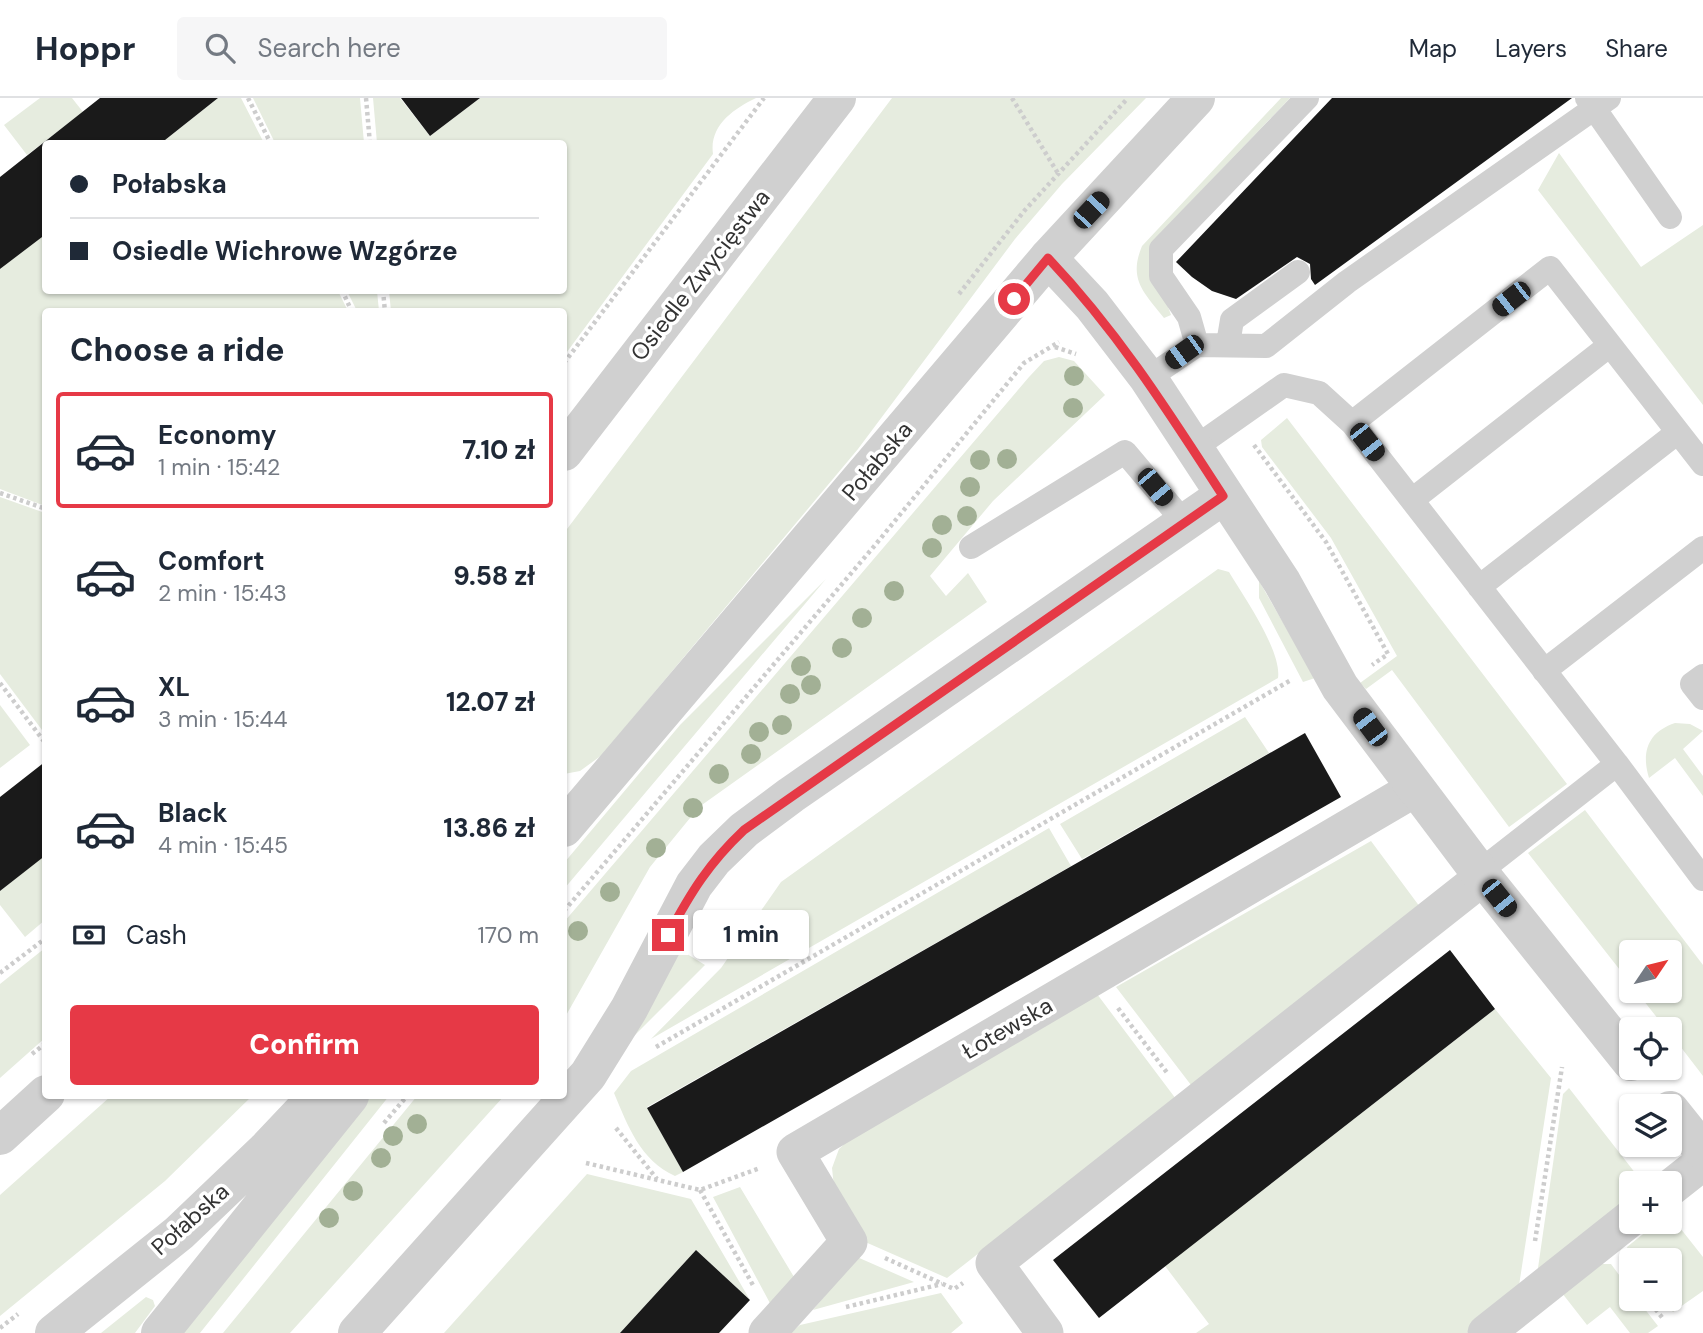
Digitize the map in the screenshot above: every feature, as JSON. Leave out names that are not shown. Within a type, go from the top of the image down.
[{"type":"street","name":"Osiedle Zwycięstwa","points":[[567,448],[836,98]]},
{"type":"street","name":"Połabska","points":[[567,824],[1048,258],[1196,98]]},
{"type":"street","points":[[1048,258],[1092,305],[1148,378],[1282,582],[1340,687],[1481,875],[1619,1047]]},
{"type":"street","points":[[567,1098],[588,1075],[629,1009],[694,885],[714,859],[744,830],[790,795],[1223,496]]},
{"type":"street","name":"Łotewska","points":[[795,1152],[1416,788]]},
{"type":"street","points":[[1045,1333],[994,1263],[1481,875]]},
{"type":"street","points":[[1646,1080],[1657,1094]]},
{"type":"street","points":[[0,1136],[42,1098]]},
{"type":"street","name":"Połabska","points":[[54,1333],[179,1233],[266,1150],[314,1099]]},
{"type":"street","name":"Połabska","points":[[160,1333],[348,1099]]},
{"type":"street","points":[[357,1333],[567,1099]]},
{"type":"street","points":[[1682,1126],[1703,1152]]},
{"type":"street","points":[[767,1333],[849,1242],[795,1152]]},
{"type":"street","points":[[1682,1179],[1703,1162]]},
{"type":"street","points":[[1486,1333],[1619,1227]]},
{"type":"lane","points":[[1197,345],[1189,317],[1161,276],[1161,249],[1307,98]]},
{"type":"lane","points":[[1148,378],[1197,345],[1266,346],[1347,282],[1596,101],[1670,217]]},
{"type":"lane","points":[[1352,423],[1550,268],[1703,464]]},
{"type":"lane","points":[[1228,344],[1232,320],[1298,272]]},
{"type":"lane","points":[[1412,500],[1610,345]]},
{"type":"lane","points":[[1193,449],[1284,385],[1319,393],[1352,423],[1703,879]]},
{"type":"lane","points":[[1479,587],[1678,432]]},
{"type":"lane","points":[[971,547],[1125,452],[1184,522]]},
{"type":"lane","points":[[1544,671],[1703,548]]},
{"type":"lane","points":[[1703,676],[1692,684],[1703,698]]},
{"type":"lane","points":[[1481,875],[1617,764]]},
{"type":"path","points":[[248,98],[269,140]]},
{"type":"path","points":[[366,98],[370,140]]},
{"type":"path","points":[[567,359],[764,98]]},
{"type":"path","points":[[567,907],[876,544],[1024,363],[1059,342]]},
{"type":"path","points":[[1235,419],[1326,542],[1388,654],[1368,668]]},
{"type":"path","points":[[0,493],[42,508]]},
{"type":"path","points":[[650,1051],[1291,680]]},
{"type":"path","points":[[0,683],[42,739]]},
{"type":"path","points":[[0,973],[42,941]]},
{"type":"path","points":[[1094,977],[1193,1106]]},
{"type":"path","points":[[1526,1301],[1562,1067]]},
{"type":"path","points":[[616,1128],[657,1180]]},
{"type":"path","points":[[586,1163],[700,1190],[718,1186],[795,1152]]},
{"type":"path","points":[[849,1242],[954,1289],[994,1263]]},
{"type":"path","points":[[1657,1311],[1664,1320]]},
{"type":"shaded area","points":[[40,98],[72,98],[83,112],[47,140],[42,140],[42,143],[27,155],[4,125]]},
{"type":"shaded area","points":[[218,98],[241,98],[262,140],[165,140]]},
{"type":"shaded area","points":[[253,98],[360,98],[364,140],[274,140]]},
{"type":"shaded area","points":[[373,98],[400,98],[430,136],[480,98],[756,98],[739,107],[724,120],[715,135],[713,154],[567,352],[567,308],[391,308],[389,294],[567,294],[567,140],[377,140]]},
{"type":"shaded area","points":[[892,98],[1146,98],[1062,184],[1015,239],[858,449],[602,755],[580,771],[567,773],[567,529]]},
{"type":"shaded area","points":[[1281,98],[1290,98],[1155,239],[1151,252],[1151,271],[1171,315],[1164,318],[1140,285],[1137,268],[1142,246]]},
{"type":"shaded area","points":[[1559,153],[1641,267],[1703,225],[1703,405],[1538,190]]},
{"type":"shaded area","points":[[42,236],[42,294],[340,294],[346,308],[42,308],[42,505],[0,489],[0,269]]},
{"type":"shaded area","points":[[348,294],[377,294],[379,308],[356,308]]},
{"type":"shaded area","points":[[1059,357],[1074,361],[1105,395],[993,501],[930,576],[946,596],[968,573],[987,602],[699,807],[650,867],[567,1014],[567,918],[1044,361]]},
{"type":"shaded area","points":[[1287,418],[1567,784],[1509,827],[1392,670],[1366,689],[1360,683],[1397,656],[1331,538],[1262,447],[1261,440]]},
{"type":"shaded area","points":[[0,497],[42,512],[42,730],[0,674]]},
{"type":"shaded area","points":[[1218,569],[1229,572],[1261,624],[1274,654],[1278,678],[651,1039],[721,968],[781,882]]},
{"type":"shaded area","points":[[826,579],[567,885],[567,859],[680,725]]},
{"type":"shaded area","points":[[1259,581],[1315,678],[1303,682],[1259,598]]},
{"type":"shaded area","points":[[0,705],[30,745],[0,768]]},
{"type":"shaded area","points":[[1245,717],[1269,753],[1082,859],[1060,824]]},
{"type":"shaded area","points":[[1675,723],[1690,724],[1703,731],[1683,749],[1703,776],[1703,796],[1675,758],[1649,778],[1646,760],[1649,744],[1658,732]]},
{"type":"shaded area","points":[[1585,810],[1703,965],[1703,1076],[1682,1049],[1682,1017],[1657,1017],[1645,1003],[1682,1003],[1682,940],[1619,940],[1619,969],[1528,853]]},
{"type":"shaded area","points":[[1049,828],[1071,866],[647,1107],[683,1172],[675,1176],[653,1161],[644,1151],[630,1130],[614,1093],[631,1071]]},
{"type":"shaded area","points":[[1371,841],[1420,907],[1191,1085],[1116,987]]},
{"type":"shaded area","points":[[42,857],[42,923],[25,937],[0,905],[0,891]]},
{"type":"shaded area","points":[[679,949],[705,965],[628,1042]]},
{"type":"shaded area","points":[[42,950],[42,1041],[0,1078],[0,984]]},
{"type":"shaded area","points":[[1097,994],[1176,1099],[947,1278],[863,1241],[834,1187],[832,1168],[839,1149],[857,1132]]},
{"type":"shaded area","points":[[1495,1009],[1551,1078],[1518,1292],[1467,1333],[1196,1333],[1209,1324],[1165,1266]]},
{"type":"shaded area","points":[[1569,1088],[1619,1152],[1619,1157],[1623,1157],[1634,1171],[1619,1171],[1619,1210],[1537,1275],[1563,1094]]},
{"type":"shaded area","points":[[108,1099],[249,1099],[165,1181],[0,1316],[0,1195]]},
{"type":"shaded area","points":[[366,1099],[387,1099],[200,1333],[179,1333]]},
{"type":"shaded area","points":[[415,1099],[501,1099],[290,1333],[223,1333]]},
{"type":"shaded area","points":[[587,1174],[691,1199],[750,1300],[696,1250],[620,1333],[444,1333]]},
{"type":"shaded area","points":[[740,1187],[797,1282],[772,1307],[713,1197]]},
{"type":"shaded area","points":[[1682,1230],[1703,1257],[1703,1291],[1682,1306],[1682,1248],[1627,1247],[1643,1234],[1682,1234]]},
{"type":"shaded area","points":[[857,1257],[914,1282],[813,1310]]},
{"type":"shaded area","points":[[1602,1264],[1611,1264],[1619,1275],[1619,1311],[1646,1311],[1658,1326],[1648,1333],[1630,1333],[1610,1307],[1587,1325],[1562,1293]]},
{"type":"shaded area","points":[[941,1293],[963,1323],[951,1333],[790,1333],[800,1325]]},
{"type":"shaded area","points":[[146,1297],[153,1300],[155,1306],[135,1333],[101,1333]]},
{"type":"building","points":[[100,98],[218,98],[165,140],[47,140]]},
{"type":"building","points":[[401,98],[480,98],[430,136]]},
{"type":"building","points":[[1332,98],[1572,98],[1315,285],[1311,279],[1310,264],[1297,257],[1236,299],[1212,291],[1176,262]]},
{"type":"building","points":[[42,144],[42,237],[0,269],[0,177]]},
{"type":"building","points":[[1305,733],[1341,797],[683,1172],[647,1108]]},
{"type":"building","points":[[42,764],[42,858],[0,891],[0,797]]},
{"type":"building","points":[[1450,950],[1495,1009],[1099,1318],[1053,1260]]},
{"type":"building","points":[[696,1250],[750,1300],[719,1333],[620,1333]]},
{"type":"route","points":[[668,935],[694,885],[714,859],[744,830],[790,795],[1199,510],[1223,496],[1148,378],[1092,305],[1048,258],[1014,299]]}]
